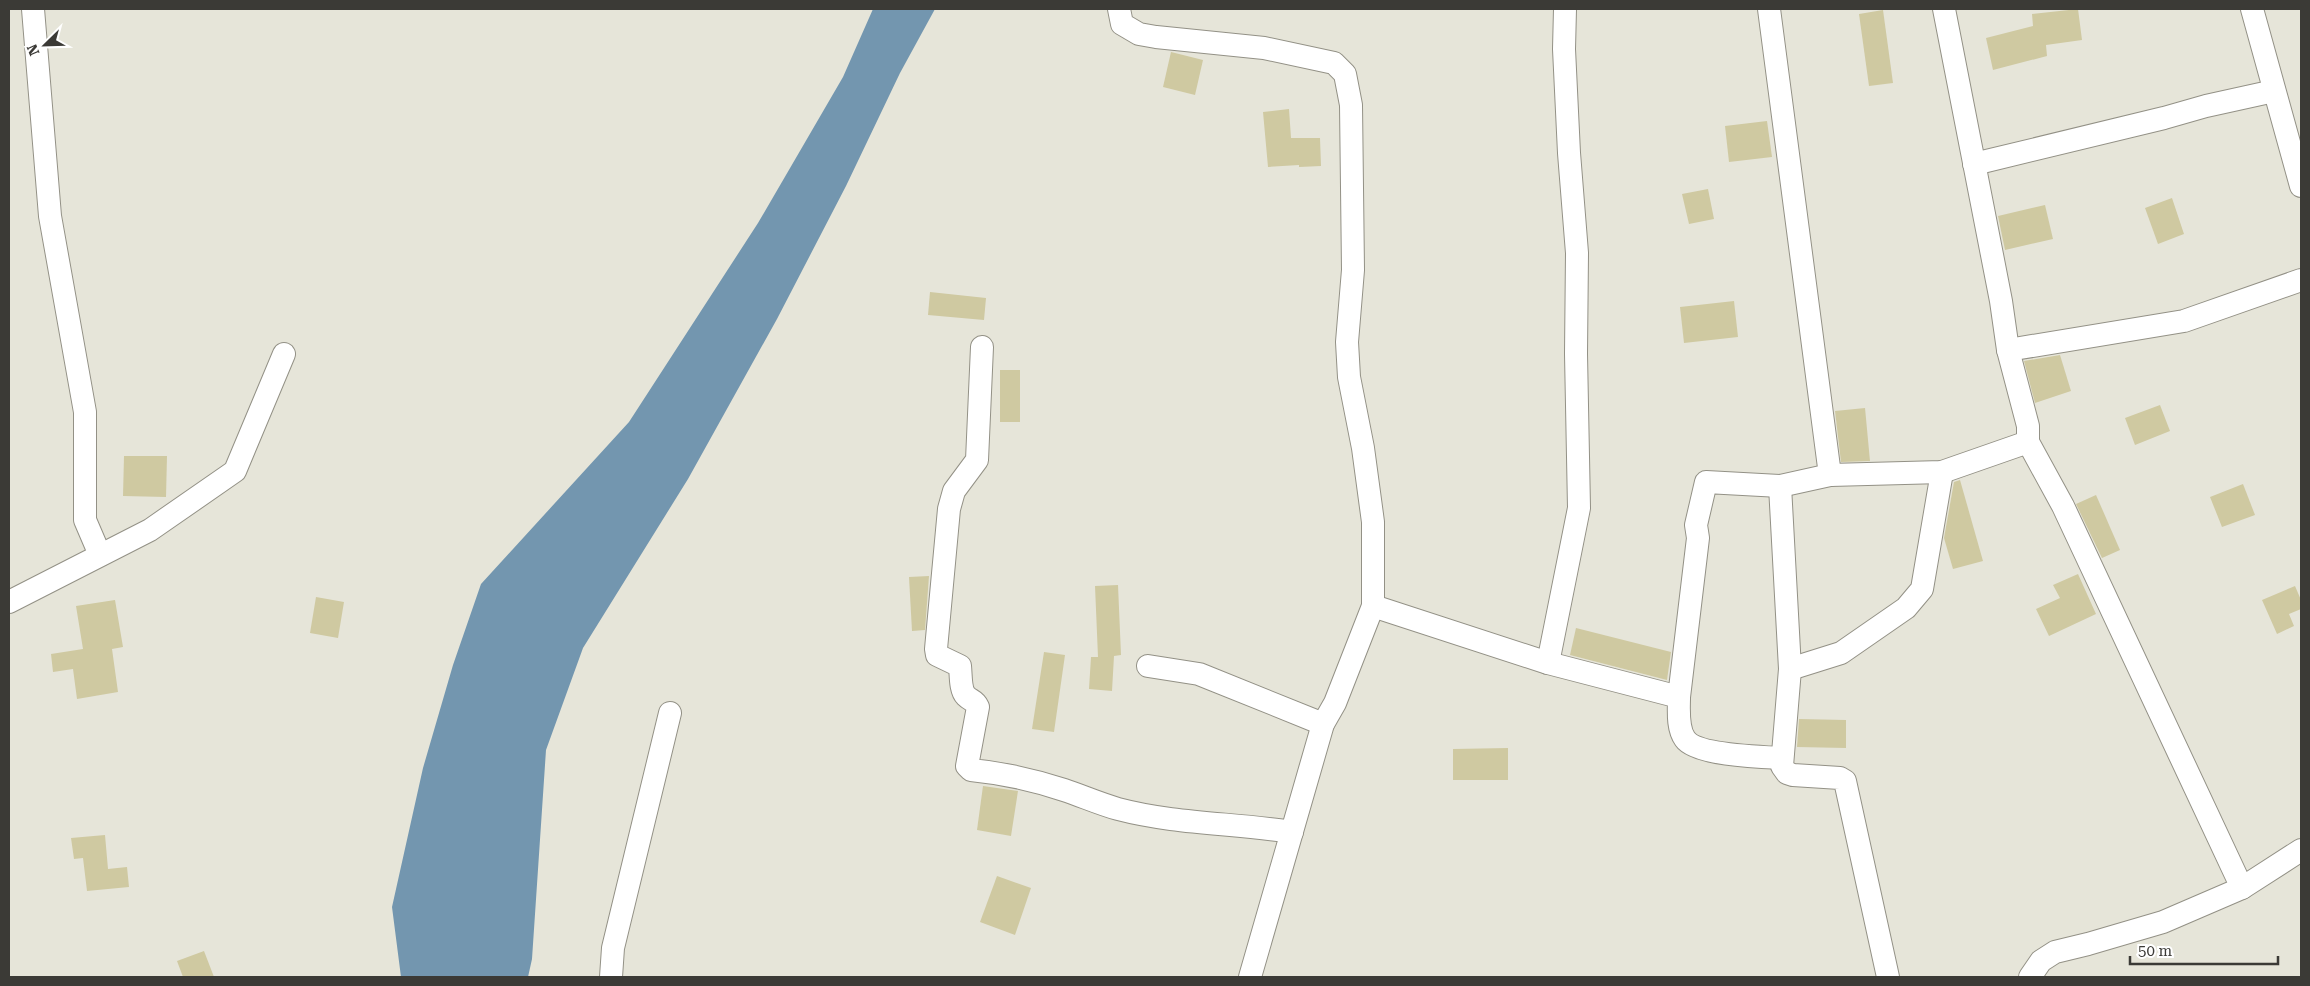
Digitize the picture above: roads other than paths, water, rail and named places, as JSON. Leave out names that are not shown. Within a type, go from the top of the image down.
[{"type":"street","points":[[33,9],[50,216],[85,412],[85,520],[100,555]]},
{"type":"street","points":[[1119,9],[1122,24],[1139,34],[1212,44],[1264,48],[1334,63],[1345,74],[1351,105],[1353,270],[1347,342],[1349,377],[1363,448],[1372,522],[1373,606],[1335,703],[1323,724],[1250,977]]},
{"type":"street","points":[[1548,663],[1579,508],[1576,354],[1577,253],[1568,134],[1564,49],[1565,9]]},
{"type":"street","points":[[1769,9],[1830,475]]},
{"type":"street","points":[[1944,9],[2001,301],[2008,350],[2028,426],[2028,442],[2063,506],[2242,888]]},
{"type":"street","points":[[2252,9],[2301,186]]},
{"type":"street","points":[[1974,164],[2206,106],[2274,91]]},
{"type":"street","points":[[2008,350],[2184,322],[2301,280]]},
{"type":"street","points":[[982,347],[977,460],[954,491],[949,509],[936,649],[937,655],[960,666],[962,690],[966,696],[975,701],[978,707],[967,766],[971,770],[998,773],[1063,790],[1118,809],[1152,816],[1177,821],[1245,825],[1292,832]]},
{"type":"street","points":[[9,602],[150,530],[235,471],[284,354]]},
{"type":"street","points":[[1782,758],[1719,753],[1692,744],[1685,739],[1682,732],[1678,717],[1679,697],[1698,538],[1696,525],[1706,482],[1780,486],[1830,475],[1942,472],[2028,442]]},
{"type":"street","points":[[1790,669],[1841,653],[1906,608],[1922,589],[1942,472]]},
{"type":"street","points":[[1780,486],[1790,669],[1782,766],[1793,775],[1840,778],[1845,781],[1888,977]]},
{"type":"street","points":[[1373,606],[1548,663],[1679,697]]},
{"type":"street","points":[[1148,666],[1199,674],[1323,724]]},
{"type":"street","points":[[610,977],[613,948],[670,713]]},
{"type":"street","points":[[2030,977],[2040,961],[2055,952],[2163,922],[2242,888],[2301,850]]},
{"type":"water","points":[[873,9],[935,9],[900,73],[846,186],[777,319],[688,479],[583,648],[546,750],[532,959],[528,977],[401,977],[392,907],[423,768],[453,665],[481,584],[629,422],[758,223],[843,77]]}]
